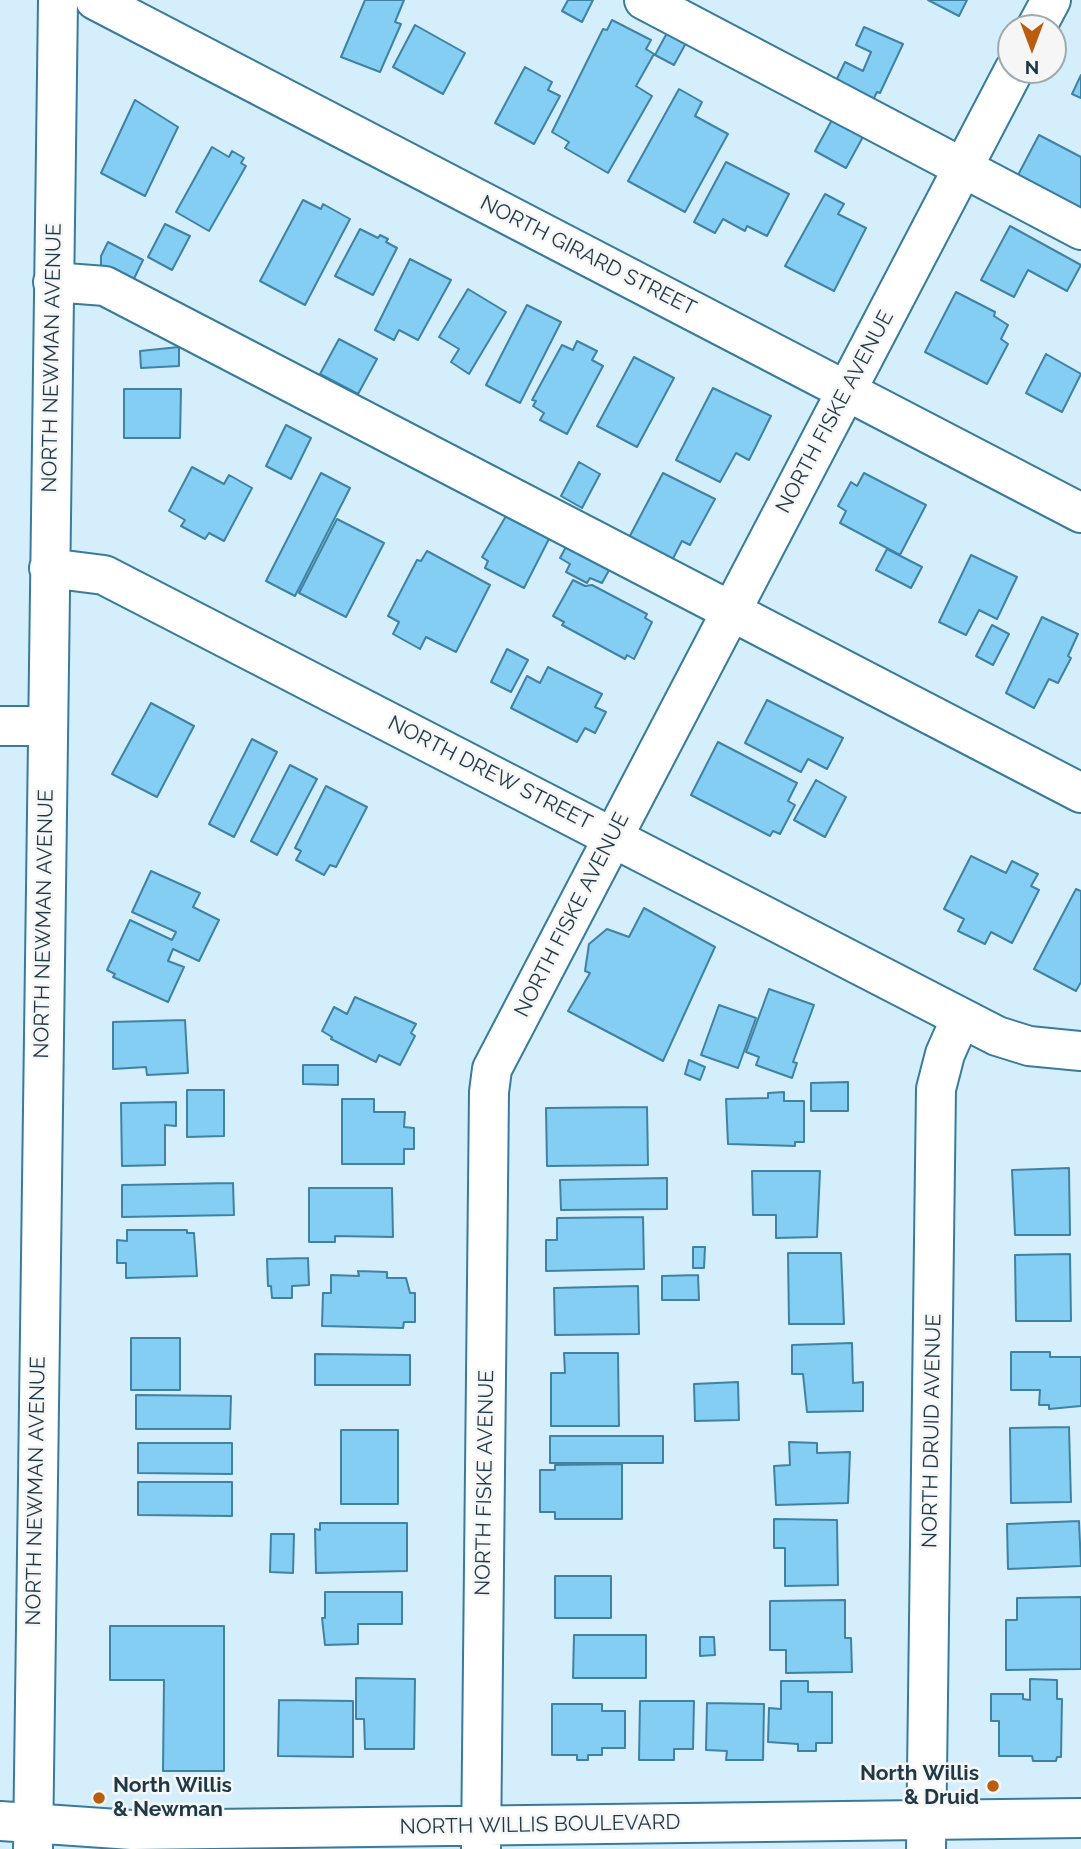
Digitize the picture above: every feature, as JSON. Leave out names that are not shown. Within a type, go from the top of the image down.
[{"type":"street","name":"NORTH NEWMAN AVENUE","points":[[22,1831],[47,726],[58,0]]},
{"type":"street","name":"NORTH GIRARD STREET","points":[[95,0],[1081,513]]},
{"type":"street","points":[[644,0],[1081,230]]},
{"type":"street","name":"NORTH FISKE AVENUE","points":[[481,1837],[489,1092],[492,1069],[1007,84]]},
{"type":"street","points":[[53,282],[105,286],[1081,793]]},
{"type":"street","name":"NORTH DREW STREET","points":[[49,568],[104,575],[998,1036],[1029,1046],[1081,1051]]},
{"type":"street","points":[[0,726],[47,726]]},
{"type":"street","name":"NORTH DRUID AVENUE","points":[[927,1834],[936,1089],[945,1054],[961,1018]]},
{"type":"street","name":"NORTH WILLIS BOULEVARD","points":[[22,1831],[481,1837],[927,1834],[1081,1818]]},
{"type":"building","points":[[365,0],[404,0],[395,22],[401,24],[380,72],[341,57]]},
{"type":"building","points":[[568,0],[593,0],[582,22],[562,11]]},
{"type":"building","points":[[928,0],[967,0],[959,16]]},
{"type":"building","points":[[612,20],[651,40],[646,49],[654,54],[636,86],[652,96],[608,173],[565,148],[569,142],[552,132],[603,29],[607,30]]},
{"type":"building","points":[[415,25],[465,53],[443,94],[393,67]]},
{"type":"building","points":[[864,27],[903,44],[880,93],[877,92],[872,102],[834,85],[845,62],[863,71],[871,52],[856,45]]},
{"type":"building","points":[[667,33],[686,43],[674,65],[655,55]]},
{"type":"building","points":[[525,67],[552,82],[548,90],[560,96],[534,144],[495,123]]},
{"type":"building","points":[[1081,75],[1081,98],[1072,94]]},
{"type":"building","points":[[679,89],[702,102],[695,116],[728,134],[685,212],[628,181]]},
{"type":"building","points":[[135,100],[178,127],[145,196],[101,173]]},
{"type":"building","points":[[833,118],[864,135],[846,168],[815,151]]},
{"type":"building","points":[[1039,135],[1081,157],[1081,209],[1018,175]]},
{"type":"building","points":[[212,147],[229,157],[232,151],[244,158],[241,163],[246,166],[209,231],[176,212]]},
{"type":"building","points":[[726,162],[789,194],[767,236],[747,226],[745,231],[723,219],[715,233],[694,222]]},
{"type":"building","points":[[825,194],[844,204],[838,214],[866,228],[834,291],[785,266]]},
{"type":"building","points":[[303,200],[321,209],[323,204],[350,219],[305,305],[260,281]]},
{"type":"building","points":[[165,224],[190,236],[172,270],[148,257]]},
{"type":"building","points":[[1010,226],[1081,265],[1067,291],[1028,270],[1014,297],[981,280]]},
{"type":"building","points":[[360,229],[378,238],[380,235],[388,239],[386,242],[397,248],[373,295],[335,276]]},
{"type":"building","points":[[108,242],[143,260],[130,287],[101,273],[101,256]]},
{"type":"building","points":[[410,259],[451,280],[418,340],[399,330],[394,340],[375,330]]},
{"type":"building","points":[[468,289],[506,312],[469,374],[451,362],[459,349],[439,337]]},
{"type":"building","points":[[956,292],[995,312],[994,316],[1008,325],[1001,339],[1008,344],[987,384],[925,352]]},
{"type":"building","points":[[527,305],[561,322],[520,403],[486,385]]},
{"type":"building","points":[[339,339],[377,359],[358,394],[320,374]]},
{"type":"building","points":[[577,341],[597,351],[592,360],[603,366],[567,434],[540,420],[544,413],[533,406],[536,401],[532,400],[562,345],[573,350]]},
{"type":"building","points":[[179,347],[179,366],[141,368],[140,351]]},
{"type":"building","points":[[1046,354],[1081,374],[1062,412],[1026,393]]},
{"type":"building","points":[[634,357],[674,378],[637,447],[597,426]]},
{"type":"building","points":[[713,388],[771,416],[749,460],[736,453],[720,482],[676,460]]},
{"type":"building","points":[[124,389],[181,389],[180,438],[124,438]]},
{"type":"building","points":[[286,425],[311,438],[291,479],[266,466]]},
{"type":"building","points":[[579,462],[600,474],[582,508],[561,496]]},
{"type":"building","points":[[192,467],[224,484],[229,475],[252,488],[224,541],[209,533],[205,539],[181,526],[185,520],[169,511]]},
{"type":"building","points":[[321,473],[350,488],[295,596],[266,581]]},
{"type":"building","points":[[663,473],[715,499],[690,545],[682,541],[666,572],[623,549]]},
{"type":"building","points":[[864,473],[926,505],[900,555],[840,523],[846,511],[838,506],[851,482],[857,486]]},
{"type":"building","points":[[509,511],[552,533],[524,588],[485,568],[488,561],[482,557]]},
{"type":"building","points":[[337,519],[384,543],[346,617],[299,593]]},
{"type":"building","points":[[567,545],[613,563],[602,583],[590,578],[587,583],[566,572],[570,564],[560,558]]},
{"type":"building","points":[[887,549],[922,567],[911,588],[876,570]]},
{"type":"building","points":[[427,551],[490,585],[456,652],[426,637],[420,649],[393,634],[399,622],[388,616],[417,560],[421,561]]},
{"type":"building","points":[[971,555],[1017,577],[997,619],[979,610],[966,635],[939,622]]},
{"type":"building","points":[[573,580],[585,586],[592,585],[647,614],[645,618],[652,622],[634,659],[627,655],[625,659],[562,625],[564,622],[553,616]]},
{"type":"building","points":[[1042,617],[1078,634],[1068,656],[1071,658],[1058,683],[1049,679],[1034,708],[1006,693]]},
{"type":"building","points":[[992,625],[1009,634],[993,665],[976,656]]},
{"type":"building","points":[[507,649],[528,660],[511,692],[491,682]]},
{"type":"building","points":[[548,667],[602,694],[595,707],[606,712],[595,733],[585,728],[577,742],[511,708],[527,676],[540,683]]},
{"type":"building","points":[[767,700],[843,738],[827,769],[808,759],[801,772],[745,743]]},
{"type":"building","points":[[151,703],[194,726],[157,797],[112,774]]},
{"type":"building","points":[[252,739],[277,752],[234,837],[209,824]]},
{"type":"building","points":[[718,742],[797,783],[788,801],[795,805],[780,834],[773,831],[770,836],[691,795]]},
{"type":"building","points":[[290,765],[317,779],[277,855],[251,841]]},
{"type":"building","points":[[816,780],[846,797],[825,837],[794,820]]},
{"type":"building","points":[[326,786],[367,807],[336,867],[330,865],[324,875],[296,860],[301,851],[295,848]]},
{"type":"building","points":[[971,856],[1006,873],[1012,861],[1038,874],[1031,886],[1039,890],[1012,943],[991,932],[985,944],[958,931],[964,919],[944,909]]},
{"type":"building","points":[[151,871],[200,893],[193,907],[219,920],[199,961],[173,949],[168,961],[184,967],[168,1002],[113,977],[115,974],[107,970],[130,920],[172,940],[176,932],[132,912]]},
{"type":"building","points":[[1076,889],[1081,891],[1081,982],[1076,991],[1034,969]]},
{"type":"building","points":[[644,908],[715,947],[663,1061],[568,1011],[590,973],[585,971],[589,944],[607,929],[629,937]]},
{"type":"building","points":[[769,989],[814,1005],[793,1062],[797,1063],[792,1078],[756,1065],[759,1057],[746,1052]]},
{"type":"building","points":[[355,997],[416,1024],[411,1033],[415,1036],[400,1065],[379,1055],[376,1062],[331,1039],[332,1037],[322,1031],[334,1007],[347,1014]]},
{"type":"building","points":[[719,1005],[756,1018],[738,1068],[701,1055]]},
{"type":"building","points":[[185,1020],[188,1073],[147,1075],[146,1067],[113,1069],[113,1022]]},
{"type":"building","points":[[689,1060],[705,1067],[700,1080],[685,1074]]},
{"type":"building","points":[[303,1065],[338,1065],[338,1085],[303,1084]]},
{"type":"building","points":[[848,1082],[848,1111],[811,1111],[811,1083]]},
{"type":"building","points":[[187,1090],[224,1090],[224,1136],[187,1137]]},
{"type":"building","points":[[784,1092],[784,1101],[804,1101],[804,1142],[795,1142],[795,1146],[728,1144],[726,1099],[768,1098],[768,1093]]},
{"type":"building","points":[[342,1099],[374,1099],[374,1112],[405,1112],[404,1127],[414,1128],[414,1149],[404,1149],[404,1164],[342,1164]]},
{"type":"building","points":[[176,1102],[176,1126],[165,1125],[165,1165],[122,1166],[121,1103]]},
{"type":"building","points":[[647,1107],[648,1165],[547,1166],[546,1108]]},
{"type":"building","points":[[1069,1168],[1070,1235],[1015,1235],[1012,1170]]},
{"type":"building","points":[[752,1171],[820,1171],[817,1237],[776,1238],[776,1215],[753,1215]]},
{"type":"building","points":[[667,1178],[667,1209],[561,1210],[560,1180]]},
{"type":"building","points":[[233,1183],[234,1215],[122,1217],[122,1185]]},
{"type":"building","points":[[309,1188],[392,1188],[393,1237],[335,1236],[335,1242],[309,1242]]},
{"type":"building","points":[[643,1217],[644,1269],[546,1271],[546,1240],[557,1240],[557,1218]]},
{"type":"building","points":[[127,1230],[187,1230],[187,1233],[194,1233],[197,1276],[126,1278],[126,1263],[117,1263],[117,1240],[127,1241]]},
{"type":"building","points":[[693,1247],[705,1247],[704,1268],[693,1268]]},
{"type":"building","points":[[788,1253],[841,1253],[844,1324],[789,1324]]},
{"type":"building","points":[[1070,1254],[1071,1321],[1016,1321],[1015,1255]]},
{"type":"building","points":[[308,1258],[309,1285],[292,1286],[292,1298],[272,1298],[271,1286],[268,1286],[267,1259]]},
{"type":"building","points":[[358,1271],[387,1272],[387,1278],[406,1278],[410,1293],[415,1293],[415,1322],[404,1322],[403,1328],[322,1326],[323,1293],[331,1293],[331,1275],[359,1276]]},
{"type":"building","points":[[698,1275],[699,1300],[662,1300],[662,1276]]},
{"type":"building","points":[[638,1286],[639,1334],[555,1335],[554,1288]]},
{"type":"building","points":[[131,1338],[180,1338],[180,1390],[131,1390]]},
{"type":"building","points":[[852,1343],[853,1383],[863,1382],[863,1411],[807,1412],[803,1374],[792,1374],[792,1345]]},
{"type":"building","points":[[1011,1352],[1050,1352],[1050,1357],[1081,1357],[1081,1406],[1049,1409],[1049,1405],[1039,1405],[1040,1390],[1011,1390]]},
{"type":"building","points":[[564,1353],[618,1353],[619,1426],[551,1426],[551,1373],[565,1373]]},
{"type":"building","points":[[315,1354],[410,1355],[410,1385],[315,1385]]},
{"type":"building","points":[[738,1382],[739,1420],[695,1421],[694,1384]]},
{"type":"building","points":[[136,1395],[231,1396],[230,1429],[136,1429]]},
{"type":"building","points":[[1069,1427],[1071,1502],[1011,1503],[1010,1428]]},
{"type":"building","points":[[341,1430],[398,1430],[398,1504],[341,1504]]},
{"type":"building","points":[[550,1436],[663,1436],[663,1463],[550,1463]]},
{"type":"building","points":[[789,1442],[817,1443],[817,1453],[850,1452],[848,1503],[776,1505],[774,1466],[790,1465]]},
{"type":"building","points":[[138,1443],[232,1443],[232,1474],[138,1473]]},
{"type":"building","points":[[622,1464],[622,1519],[555,1519],[555,1512],[540,1512],[540,1470],[555,1470],[555,1465]]},
{"type":"building","points":[[138,1482],[232,1482],[232,1516],[138,1515]]},
{"type":"building","points":[[774,1519],[837,1520],[838,1585],[785,1586],[785,1548],[774,1548]]},
{"type":"building","points":[[1079,1521],[1081,1566],[1008,1569],[1007,1524]]},
{"type":"building","points":[[320,1523],[407,1523],[407,1571],[316,1573],[315,1529],[320,1530]]},
{"type":"building","points":[[271,1534],[294,1534],[293,1573],[270,1572]]},
{"type":"building","points":[[555,1576],[611,1576],[611,1618],[555,1618]]},
{"type":"building","points":[[325,1592],[402,1592],[402,1624],[358,1624],[358,1644],[325,1645],[322,1618],[325,1618]]},
{"type":"building","points":[[1081,1597],[1081,1669],[1006,1670],[1006,1620],[1017,1620],[1017,1598]]},
{"type":"building","points":[[845,1600],[845,1638],[851,1638],[852,1672],[786,1673],[786,1650],[770,1650],[770,1601]]},
{"type":"building","points":[[110,1626],[224,1626],[224,1771],[163,1771],[164,1680],[110,1680]]},
{"type":"building","points":[[574,1635],[646,1635],[646,1678],[573,1678]]},
{"type":"building","points":[[700,1637],[714,1637],[715,1655],[700,1656]]},
{"type":"building","points":[[356,1678],[415,1679],[414,1749],[365,1749],[364,1719],[356,1719]]},
{"type":"building","points":[[1030,1679],[1057,1680],[1057,1699],[1062,1699],[1061,1757],[1057,1757],[1056,1761],[1033,1761],[1032,1756],[999,1756],[999,1721],[991,1721],[991,1694],[1023,1694],[1023,1699],[1030,1700]]},
{"type":"building","points":[[781,1681],[808,1681],[808,1692],[832,1692],[832,1743],[816,1743],[816,1751],[798,1751],[798,1744],[768,1742],[769,1708],[781,1709]]},
{"type":"building","points":[[279,1700],[353,1701],[353,1757],[278,1756]]},
{"type":"building","points":[[640,1701],[694,1701],[693,1749],[674,1749],[674,1760],[639,1760]]},
{"type":"building","points":[[707,1703],[764,1704],[763,1760],[726,1760],[727,1751],[706,1750]]},
{"type":"building","points":[[552,1704],[602,1704],[602,1711],[625,1711],[625,1748],[602,1748],[602,1755],[588,1755],[588,1760],[577,1760],[577,1755],[552,1755]]},
{"type":"place","name":"North Willis & Druid","points":[[993,1786]]},
{"type":"place","name":"North Willis & Newman","points":[[99,1798]]}]
